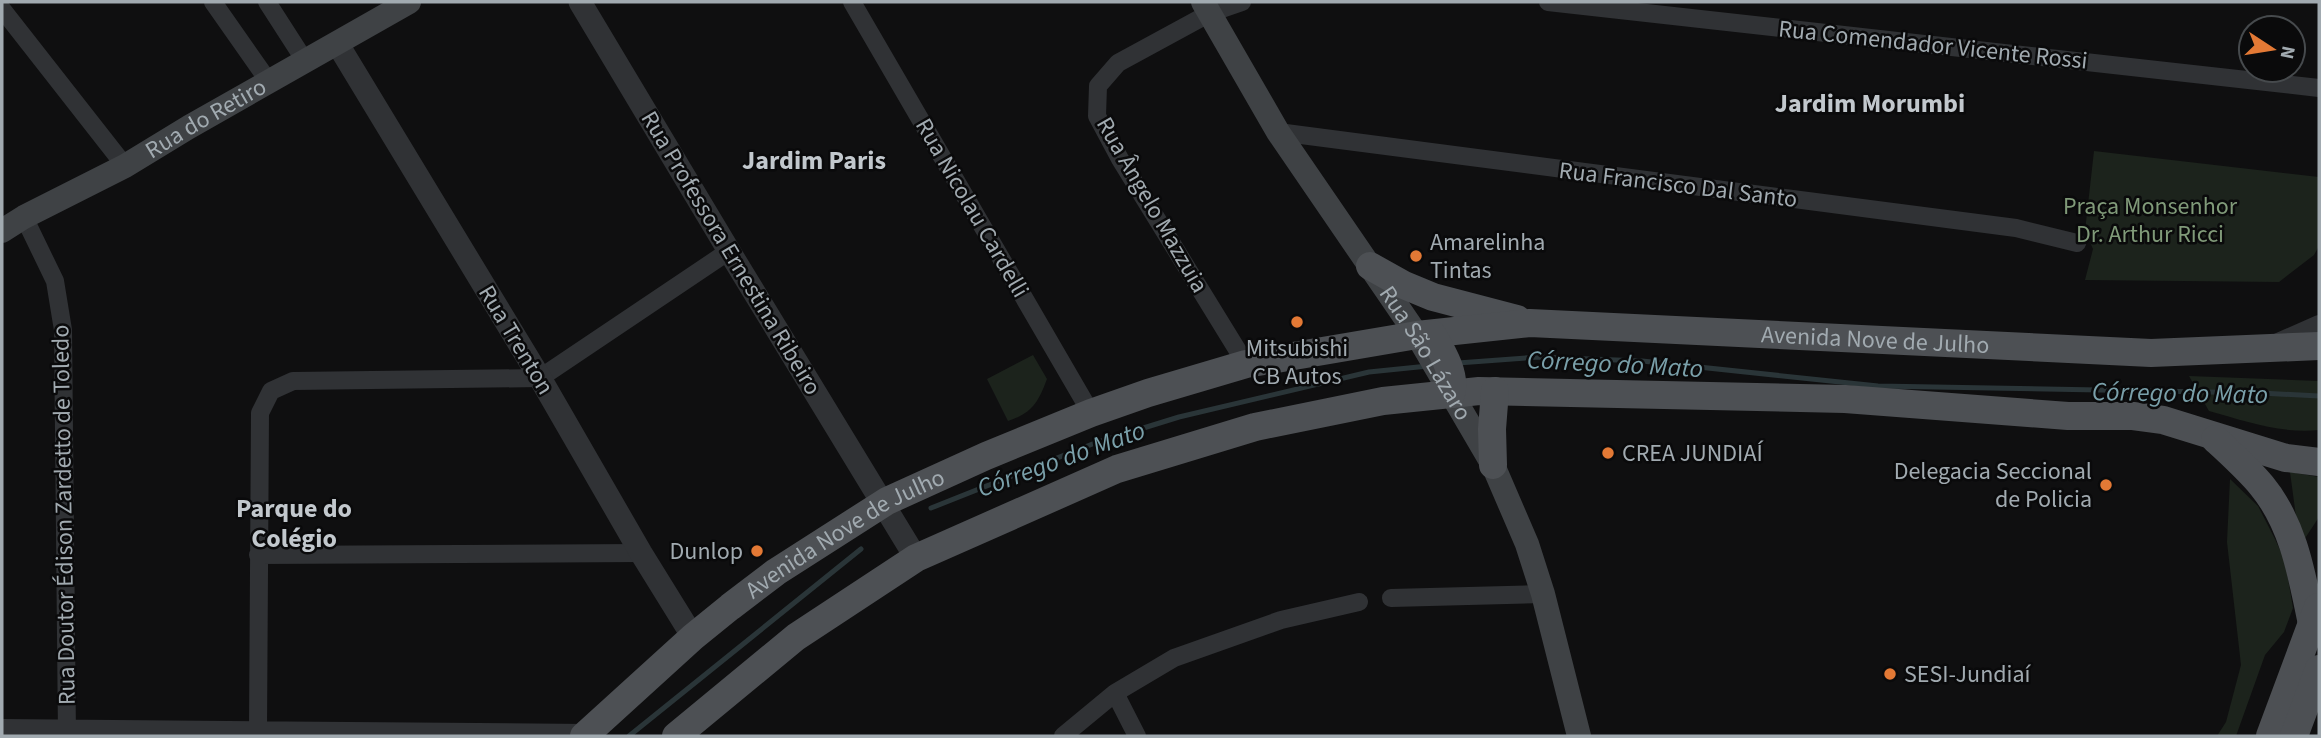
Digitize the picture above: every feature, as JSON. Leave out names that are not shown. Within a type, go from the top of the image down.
[{"type":"main road","name":"Rua do Retiro","points":[[2,231],[125,166],[409,2]]},
{"type":"main road","name":"Rua São Lázaro","points":[[1207,8],[1278,132],[1370,266],[1429,343]]},
{"type":"main road","points":[[1370,266],[1433,297],[1530,323]]},
{"type":"main road","name":"Avenida Nove de Julho","points":[[585,735],[693,637],[776,572],[886,509],[986,456],[1148,393],[1246,364],[1429,343],[1530,323],[2151,354],[2319,346]]},
{"type":"main road","points":[[1429,343],[1449,386]]},
{"type":"main road","name":"Rua São Lázaro","points":[[1449,386],[1493,465],[1527,544],[1543,594],[1579,736]]},
{"type":"main road","points":[[676,736],[796,637],[911,550],[1117,469],[1255,427],[1449,386],[1479,391],[1845,399],[2068,416],[2133,416],[2162,420],[2286,458],[2319,462]]},
{"type":"main road","points":[[1493,465],[1495,391]]},
{"type":"main road","points":[[2207,433],[2263,487],[2281,515],[2298,556],[2316,614],[2270,736]]},
{"type":"main road","points":[[2294,736],[2319,669]]},
{"type":"street","points":[[213,2],[269,82]]},
{"type":"street","points":[[267,2],[305,61]]},
{"type":"street","name":"Rua Professora Ernestina Ribeiro","points":[[580,2],[911,550]]},
{"type":"street","name":"Rua Nicolau Cardelli","points":[[852,2],[1091,414]]},
{"type":"street","points":[[1207,8],[1242,2]]},
{"type":"street","name":"Rua Comendador Vicente Rossi","points":[[1548,2],[2319,88]]},
{"type":"street","name":"Rua Ângelo Mazzuia","points":[[1207,8],[1118,63],[1098,86],[1097,116],[1120,159],[1246,364]]},
{"type":"street","points":[[2,9],[125,166]]},
{"type":"street","name":"Rua Trenton","points":[[337,43],[693,637]]},
{"type":"street","name":"Rua Francisco Dal Santo","points":[[1278,132],[2016,228],[2077,243]]},
{"type":"street","name":"Rua Doutor Édison Zardetto de Toledo","points":[[24,217],[55,281],[63,330],[67,732]]},
{"type":"street","points":[[258,730],[260,413],[271,391],[293,382],[540,378],[729,251]]},
{"type":"street","points":[[2260,350],[2319,324]]},
{"type":"street","points":[[258,555],[641,553]]},
{"type":"street","points":[[1391,598],[1543,594]]},
{"type":"street","points":[[1063,736],[1115,693],[1174,658],[1281,620],[1359,602]]},
{"type":"street","points":[[1115,693],[1137,736]]},
{"type":"street","points":[[2,728],[67,732],[258,730],[585,735]]},
{"type":"green space","name":"Praça Monsenhor Dr. Arthur Ricci","points":[[2094,151],[2319,177],[2319,246],[2314,255],[2279,282],[2085,280],[2093,249],[2085,231]]},
{"type":"green space","points":[[1033,355],[1047,379],[1029,411],[1008,421],[987,379]]},
{"type":"green space","points":[[2189,376],[2319,381],[2319,430],[2277,428],[2209,411]]},
{"type":"green space","points":[[2290,472],[2319,477],[2319,517],[2300,546]]},
{"type":"green space","points":[[2230,479],[2258,506],[2275,539],[2285,561],[2293,608],[2284,632],[2265,655],[2236,736],[2217,736],[2226,722],[2241,665],[2227,542]]},
{"type":"waterway","name":"Córrego do Mato","points":[[1458,363],[1539,357],[1642,361],[1878,386],[2319,396]]},
{"type":"waterway","name":"Córrego do Mato","points":[[931,508],[1095,443],[1179,417],[1369,372],[1428,366]]},
{"type":"waterway","name":"Córrego do Mato","points":[[629,736],[861,549]]},
{"type":"place","name":"Amarelinha Tintas","points":[[1416,256]]},
{"type":"place","name":"Mitsubishi CB Autos","points":[[1297,322]]},
{"type":"place","name":"CREA JUNDIAÍ","points":[[1608,453]]},
{"type":"place","name":"Delegacia Seccional de Policia","points":[[2106,485]]},
{"type":"place","name":"Dunlop","points":[[757,551]]},
{"type":"place","name":"SESI-Jundiaí","points":[[1890,674]]},
{"type":"district","name":"Jardim Morumbi","points":[[1870,103]]},
{"type":"district","name":"Jardim Paris","points":[[814,160]]},
{"type":"district","name":"Parque do Colégio","points":[[294,523]]}]
